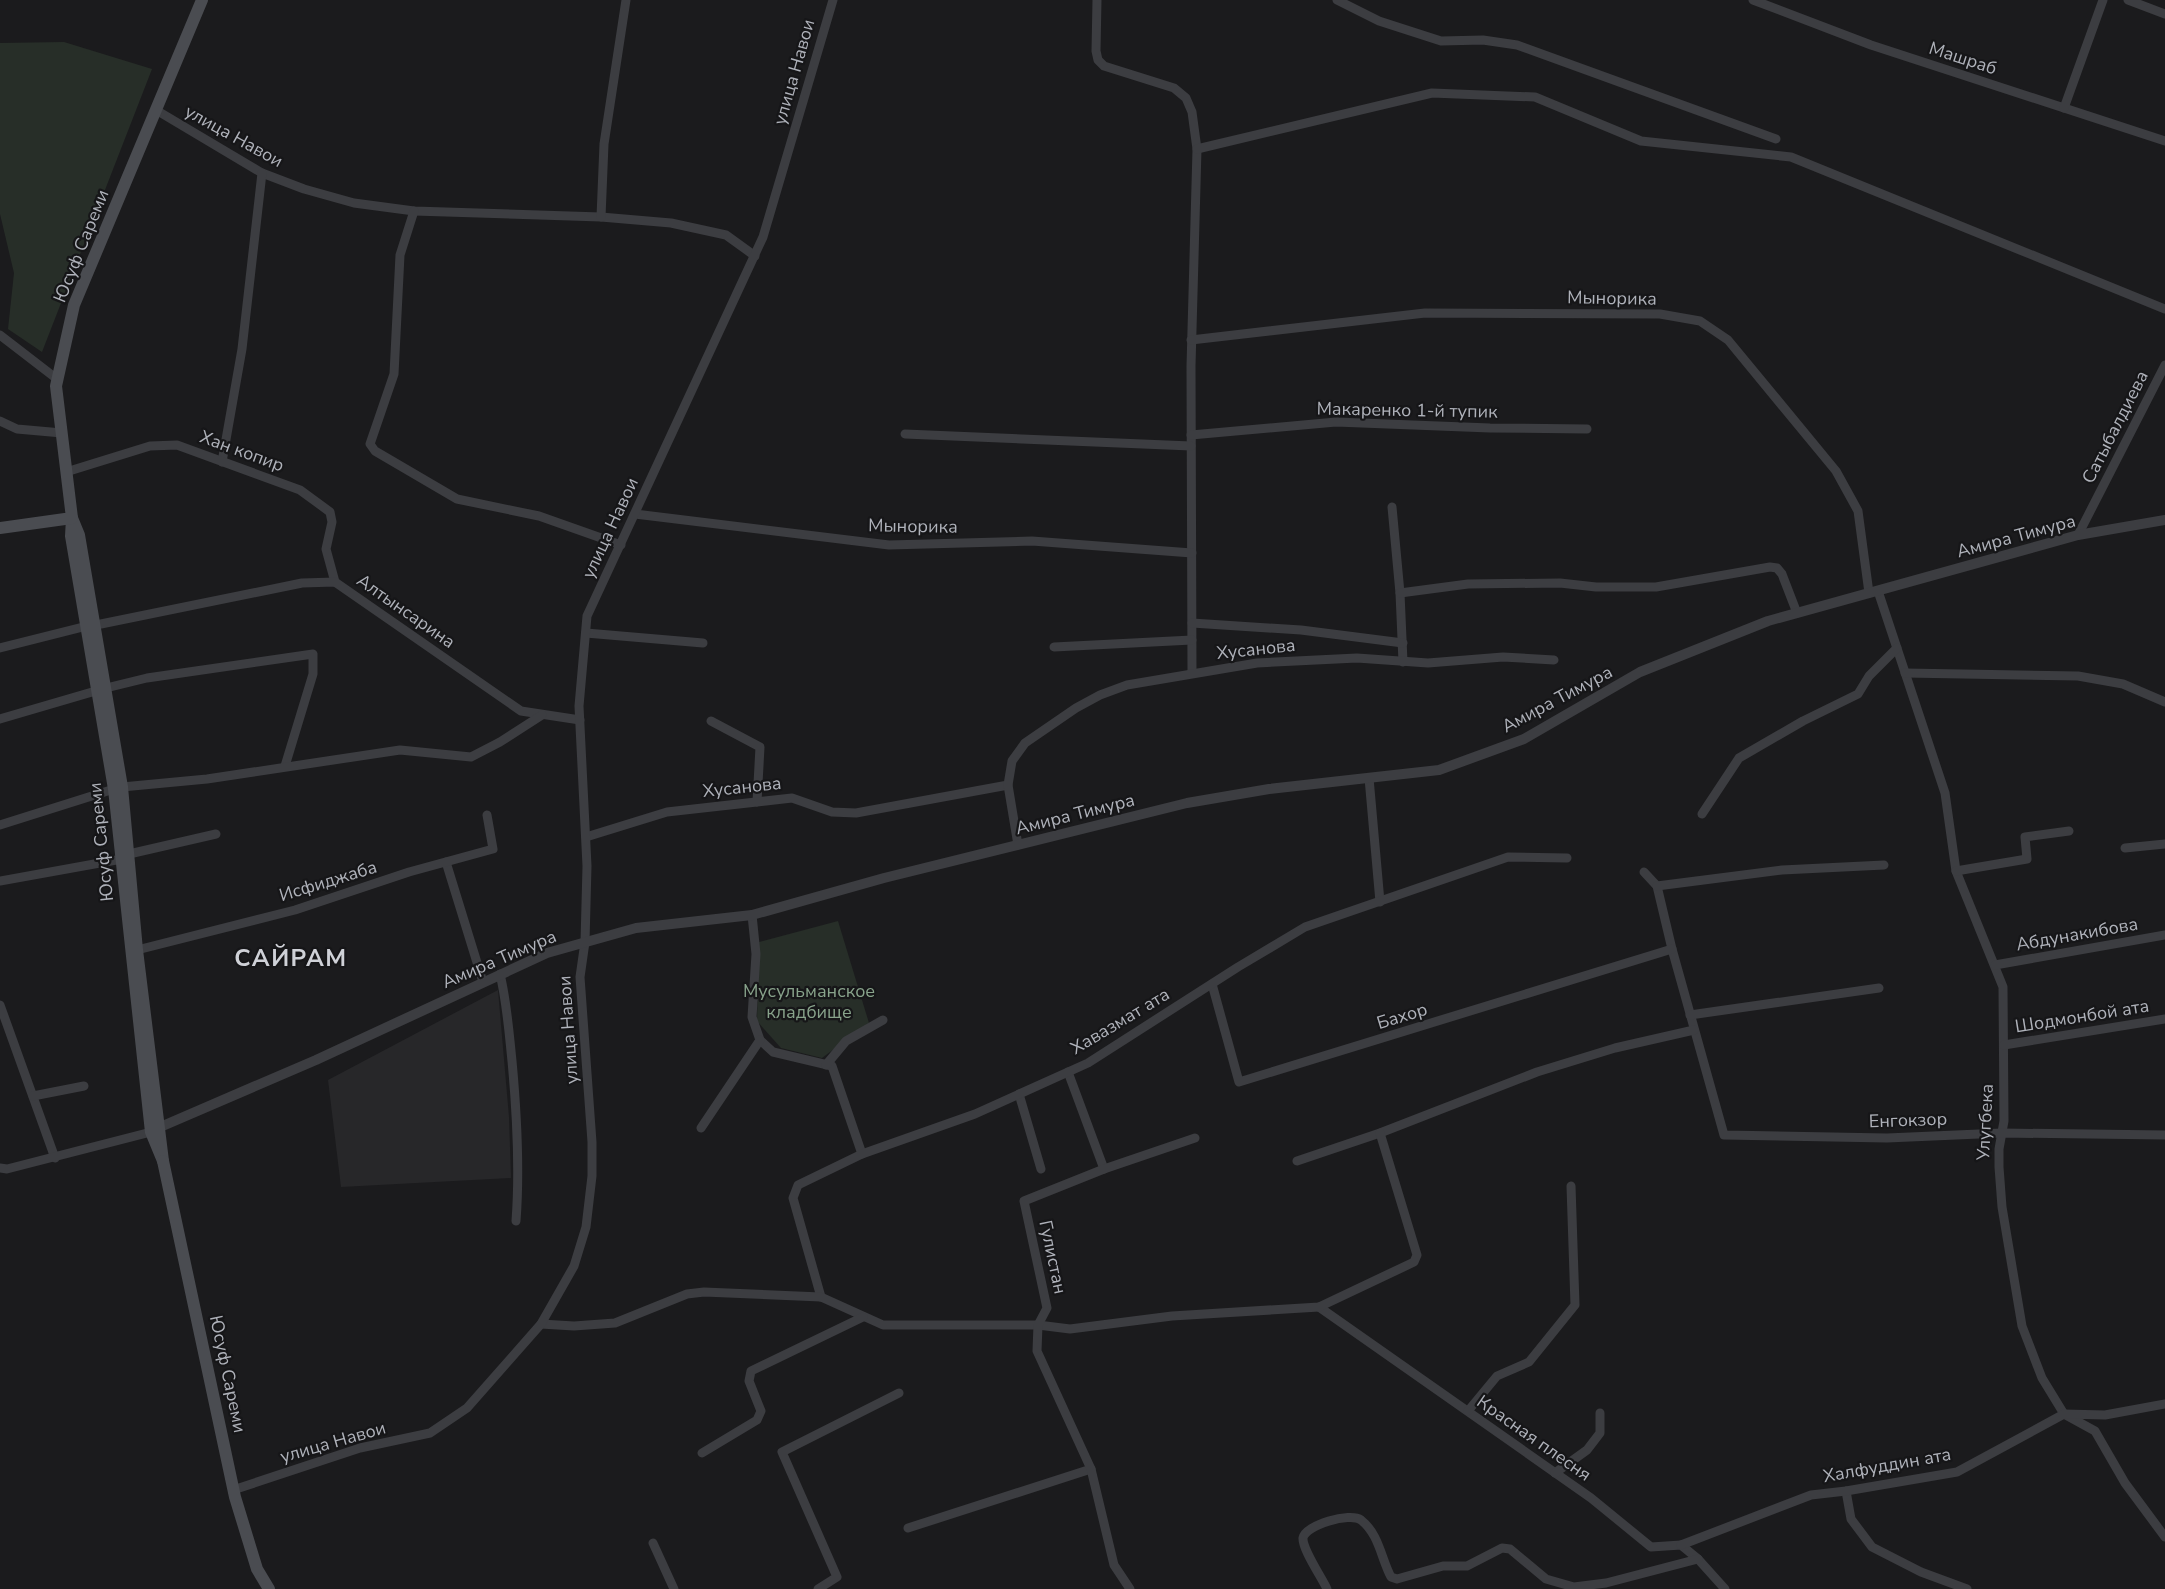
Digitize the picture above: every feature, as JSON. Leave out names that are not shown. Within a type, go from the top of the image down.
[{"type":"main road","name":"Юсуф Сареми","points":[[202,0],[74,305],[56,386],[72,518],[79,535],[118,788],[156,1130],[233,1490],[256,1569],[269,1589]]},
{"type":"main road","points":[[0,528],[72,518]]},
{"type":"main road","name":"Юсуф Сареми","points":[[125,857],[156,1130]]},
{"type":"street","points":[[601,217],[604,144],[626,0]]},
{"type":"street","name":"улица Навои","points":[[233,1490],[360,1448],[430,1433],[467,1408],[541,1324],[574,1266],[586,1227],[592,1176],[592,1142],[580,977],[585,942],[587,866],[580,720],[587,616],[763,237],[833,0]]},
{"type":"street","points":[[1097,0],[1096,51],[1098,60],[1104,66],[1174,88],[1186,98],[1192,112],[1197,149],[1191,340],[1192,673]]},
{"type":"street","points":[[1337,0],[1379,21],[1441,41],[1483,40],[1516,45],[1776,139]]},
{"type":"street","points":[[1351,7],[1360,0]]},
{"type":"street","name":"Машраб","points":[[1753,0],[1772,3],[1871,45],[2165,141]]},
{"type":"street","points":[[2064,108],[2103,0]]},
{"type":"street","points":[[2128,0],[2165,14]]},
{"type":"street","points":[[1197,149],[1431,93],[1535,97],[1641,141],[1791,157],[2165,309]]},
{"type":"street","name":"улица Навои","points":[[156,110],[262,173],[304,189],[354,203],[414,211],[601,217],[671,223],[726,235],[755,256]]},
{"type":"street","points":[[222,462],[242,349],[262,173]]},
{"type":"street","points":[[414,211],[399,255],[394,374],[370,444],[375,451],[457,499],[539,516],[621,545]]},
{"type":"street","name":"Мынорика","points":[[1191,340],[1425,313],[1660,314],[1700,321],[1728,340],[1836,471],[1858,511],[1873,592]]},
{"type":"street","points":[[0,335],[57,379]]},
{"type":"street","name":"Сатыбалдиева","points":[[2078,535],[2165,365]]},
{"type":"street","points":[[0,421],[17,429],[62,433]]},
{"type":"street","name":"Макаренко 1-й тупик","points":[[1191,435],[1336,422],[1587,429]]},
{"type":"street","points":[[905,434],[1191,446]]},
{"type":"street","name":"Хан копир","points":[[66,472],[150,446],[177,445],[300,490],[330,512],[332,522],[326,549],[335,582]]},
{"type":"street","points":[[1392,507],[1400,592],[1403,662]]},
{"type":"street","name":"Мынорика","points":[[635,514],[889,545],[1032,541],[1192,553]]},
{"type":"street","name":"Амира Тимура","points":[[0,1168],[7,1169],[55,1158],[156,1130],[316,1060],[547,953],[636,928],[752,915],[884,878],[1187,803],[1269,789],[1439,770],[1524,738],[1640,672],[1768,621],[2078,535],[2165,520]]},
{"type":"street","points":[[1400,592],[1468,584],[1560,583],[1596,587],[1656,587],[1770,567],[1777,568],[1782,574],[1797,613]]},
{"type":"street","name":"Алтынсарина","points":[[0,648],[92,626],[302,583],[335,582],[520,711],[580,720]]},
{"type":"street","name":"Улугбека","points":[[1873,592],[1897,648],[1945,793],[1956,871],[2003,987],[2004,1121],[1999,1149],[1999,1167],[2002,1207],[2022,1326],[2042,1378],[2064,1414],[2095,1431],[2125,1484],[2165,1537]]},
{"type":"street","points":[[1192,623],[1301,630],[1403,642]]},
{"type":"street","points":[[586,633],[703,644]]},
{"type":"street","points":[[1054,647],[1192,640]]},
{"type":"street","points":[[1702,814],[1739,758],[1803,721],[1858,694],[1869,676],[1897,648]]},
{"type":"street","points":[[0,719],[147,678],[313,654],[313,674],[285,766]]},
{"type":"street","name":"Хусанова","points":[[1018,845],[1008,785],[1012,761],[1025,743],[1100,694],[1127,685],[1257,663],[1357,658],[1428,663],[1503,657],[1554,660]]},
{"type":"street","points":[[1905,673],[2078,676],[2123,684],[2165,702]]},
{"type":"street","points":[[0,825],[118,788],[207,779],[399,750],[471,757],[500,742],[542,715]]},
{"type":"street","points":[[711,721],[760,747],[757,802]]},
{"type":"street","points":[[1369,778],[1380,902]]},
{"type":"street","name":"Хусанова","points":[[586,837],[667,812],[792,798],[832,812],[856,813],[1008,785]]},
{"type":"street","name":"Исфиджаба","points":[[137,950],[296,910],[493,849],[487,814]]},
{"type":"street","points":[[1956,871],[2027,859],[2025,837],[2069,831]]},
{"type":"street","points":[[0,881],[125,857],[216,834]]},
{"type":"street","points":[[2125,848],[2165,844]]},
{"type":"street","name":"Хавазмат ата","points":[[821,1297],[793,1198],[798,1185],[862,1154],[975,1113],[1088,1063],[1305,927],[1508,857],[1567,858]]},
{"type":"street","points":[[446,862],[483,982]]},
{"type":"street","points":[[1657,886],[1782,870],[1884,866]]},
{"type":"street","points":[[1297,1161],[1380,1133],[1537,1072],[1615,1048],[1694,1030],[1657,886],[1644,872]]},
{"type":"street","points":[[752,915],[756,954],[752,1017],[760,1040],[773,1052],[832,1066],[862,1154]]},
{"type":"street","name":"Абдунакибова","points":[[1995,965],[2165,935]]},
{"type":"street","name":"Бахор","points":[[1212,984],[1239,1082],[1672,950]]},
{"type":"street","points":[[500,974],[505,996],[514,1084],[519,1178],[516,1221]]},
{"type":"street","points":[[1690,1015],[1879,988]]},
{"type":"street","points":[[0,1005],[55,1158]]},
{"type":"street","name":"Шодмонбой ата","points":[[2004,1046],[2165,1019]]},
{"type":"street","points":[[826,1065],[846,1041],[883,1020]]},
{"type":"street","name":"Енгокзор","points":[[1694,1030],[1724,1135],[1887,1138],[2002,1133],[2165,1135]]},
{"type":"street","points":[[701,1128],[760,1040]]},
{"type":"street","points":[[1068,1072],[1104,1169]]},
{"type":"street","points":[[33,1096],[84,1086]]},
{"type":"street","points":[[1019,1094],[1041,1169]]},
{"type":"street","points":[[541,1324],[574,1326],[615,1323],[694,1292],[821,1297],[883,1325],[1038,1325],[1070,1329],[1172,1316],[1319,1307],[1414,1262],[1417,1255],[1380,1133]]},
{"type":"street","name":"Гулистан","points":[[1130,1589],[1114,1564],[1091,1469],[1037,1351],[1038,1325],[1047,1308],[1024,1201],[1104,1169],[1195,1138]]},
{"type":"street","points":[[1468,1411],[1497,1376],[1529,1362],[1575,1305],[1571,1186]]},
{"type":"street","name":"Красная плесня","points":[[1319,1307],[1591,1498],[1651,1547],[1681,1545]]},
{"type":"street","points":[[702,1453],[757,1420],[761,1415],[750,1381],[751,1371],[862,1317]]},
{"type":"street","points":[[818,1589],[837,1577],[782,1452],[899,1393]]},
{"type":"street","name":"Халфуддин ата","points":[[1681,1545],[1811,1495],[1957,1472],[2064,1414],[2105,1415],[2165,1404]]},
{"type":"street","points":[[1555,1473],[1587,1450],[1600,1433],[1600,1413]]},
{"type":"street","points":[[908,1528],[1091,1469]]},
{"type":"street","points":[[1846,1491],[1851,1519],[1872,1547],[1921,1572],[1967,1589]]},
{"type":"street","points":[[1327,1589],[1303,1538],[1307,1531],[1346,1516],[1361,1520],[1374,1534],[1387,1571],[1391,1577],[1397,1579],[1443,1566],[1467,1566],[1502,1548],[1510,1549],[1546,1579],[1574,1587],[1606,1583],[1698,1559]]},
{"type":"street","points":[[653,1543],[674,1589]]},
{"type":"street","points":[[1681,1545],[1698,1559],[1725,1589]]},
{"type":"shaded area","points":[[498,990],[509,1117],[511,1178],[341,1187],[328,1080]]},
{"type":"green space","points":[[64,42],[152,69],[42,352],[8,329],[14,273],[0,214],[0,43]]},
{"type":"green space","name":"Мусульманское кладбище","points":[[838,921],[869,1023],[822,1058],[781,1048],[757,1021],[759,942]]},
{"type":"district","name":"САЙРАМ","points":[[291,958]]}]
